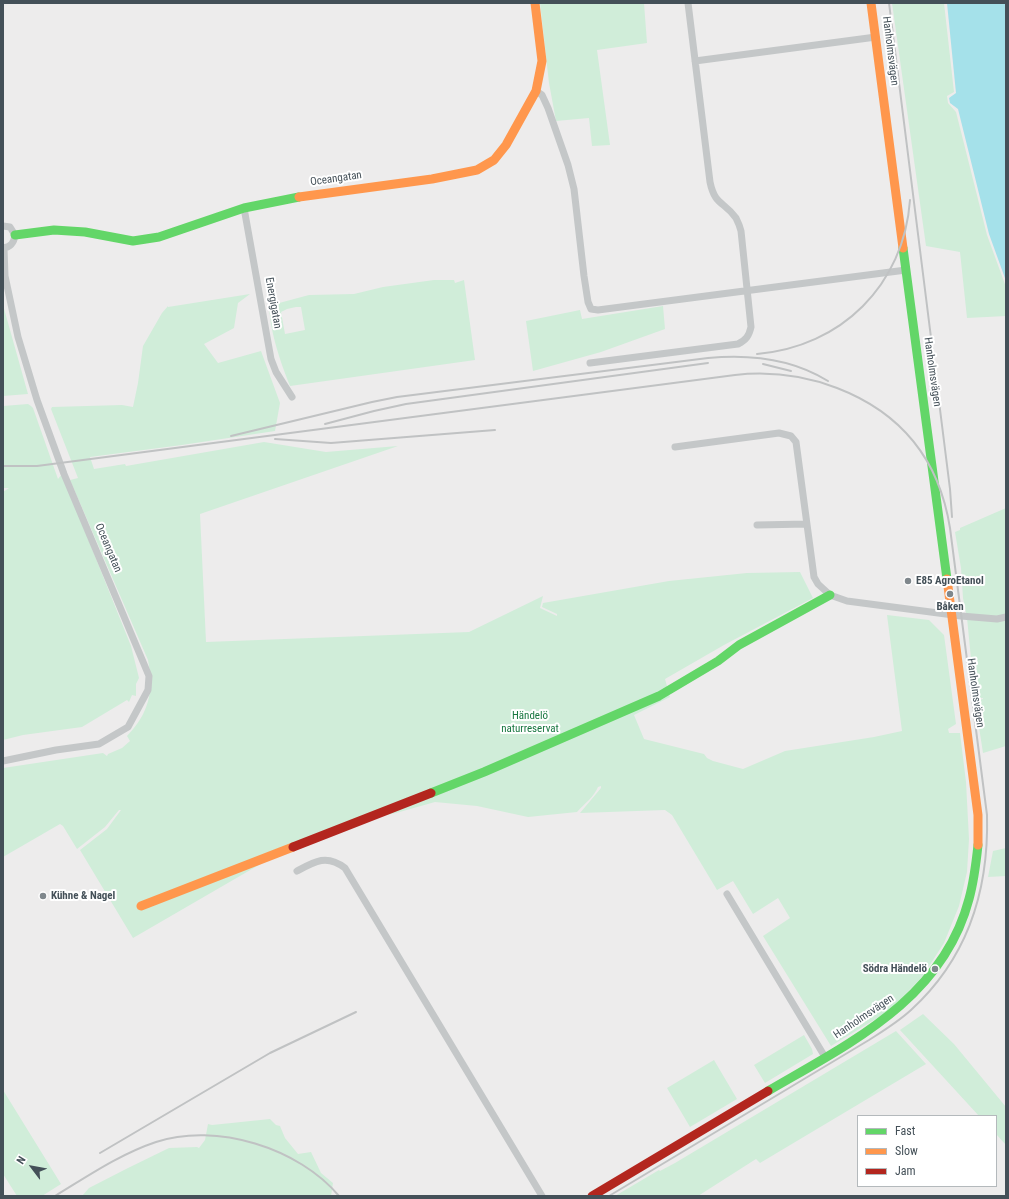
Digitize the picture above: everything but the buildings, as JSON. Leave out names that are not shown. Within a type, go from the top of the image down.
[{"type":"street","name":"Oceangatan","points":[[15,235],[54,230],[85,232],[133,241],[159,236],[244,208],[287,199],[432,179],[477,170],[494,160],[506,145],[536,91],[542,61],[535,3]]},
{"type":"street","points":[[590,363],[738,344],[745,340],[750,334],[751,326],[748,291],[741,231],[736,219],[716,200],[712,193],[688,3]]},
{"type":"street","name":"Hanholmsvägen","points":[[592,1196],[826,1057],[890,1016],[916,993],[935,969],[954,938],[967,910],[970,898],[978,855],[978,815],[953,615],[871,3]]},
{"type":"street","points":[[695,61],[876,37]]},
{"type":"street","points":[[536,91],[542,95],[548,108],[568,165],[574,189],[585,283],[588,302],[591,308],[598,310],[906,270]]},
{"type":"street","name":"Energigatan","points":[[244,208],[271,359],[276,372],[292,397]]},
{"type":"street","points":[[3,226],[10,227],[15,235],[12,244],[4,248]]},
{"type":"street","name":"Oceangatan","points":[[3,761],[56,750],[99,744],[128,727],[148,690],[149,676],[60,464],[38,400],[18,337],[5,276],[4,248]]},
{"type":"street","points":[[675,447],[779,433],[792,436],[796,442],[814,577],[818,584],[830,595],[847,601],[953,615],[997,619],[1006,617]]},
{"type":"street","points":[[757,525],[807,524]]},
{"type":"street","points":[[141,906],[484,772],[659,696],[718,661],[738,646],[830,595]]},
{"type":"street","points":[[297,871],[312,862],[321,860],[330,860],[339,863],[345,868],[542,1196]]},
{"type":"street","points":[[727,894],[826,1057]]},
{"type":"green space","points":[[540,3],[644,3],[647,43],[597,50],[610,145],[592,146],[589,118],[556,121],[549,83]]},
{"type":"green space","points":[[892,3],[944,3],[954,92],[947,96],[948,103],[956,112],[987,235],[1006,287],[1006,316],[967,318],[960,252],[926,246]]},
{"type":"green space","points":[[434,280],[454,280],[455,283],[464,280],[475,360],[290,386],[277,348],[268,306],[309,295],[354,294],[383,287]],"holes":[[[301,307],[305,330],[285,334],[281,312],[287,309]]]},
{"type":"green space","name":"Händelö naturreservat","points":[[250,294],[238,303],[234,328],[204,344],[218,363],[261,351],[280,403],[275,431],[90,457],[94,469],[125,464],[126,466],[264,442],[326,452],[398,446],[200,514],[206,642],[469,632],[543,596],[540,608],[557,616],[557,614],[542,607],[543,603],[669,581],[747,573],[800,572],[813,598],[724,645],[665,679],[670,697],[634,715],[644,739],[704,754],[707,758],[713,761],[743,769],[785,751],[902,731],[887,615],[929,620],[944,635],[956,724],[948,729],[949,733],[960,733],[966,782],[969,839],[967,872],[959,906],[944,943],[922,977],[889,1011],[831,1046],[763,936],[790,918],[778,898],[753,914],[733,881],[717,890],[672,815],[665,810],[580,813],[601,788],[601,786],[598,787],[592,797],[577,812],[528,817],[477,806],[435,802],[396,813],[363,820],[271,858],[133,938],[80,850],[107,829],[121,810],[119,810],[105,827],[77,849],[63,826],[60,824],[3,857],[3,768],[103,753],[107,756],[108,754],[122,748],[130,741],[127,736],[145,710],[150,692],[150,672],[148,660],[70,480],[78,478],[51,409],[52,407],[122,405],[133,407],[143,346],[162,313],[168,306]]},
{"type":"green space","points":[[3,305],[28,394],[3,396]]},
{"type":"green space","points":[[663,306],[665,329],[601,352],[533,371],[526,321],[580,310],[582,319]]},
{"type":"green space","points":[[28,404],[33,408],[58,479],[62,474],[131,646],[139,678],[136,684],[136,696],[132,695],[129,702],[127,700],[82,727],[23,735],[3,740],[3,492],[9,488],[3,488],[3,406]]},
{"type":"green space","points":[[1006,508],[1006,746],[983,753],[975,701],[983,698],[975,699],[967,618],[955,532],[960,530],[960,528]]},
{"type":"green space","points":[[1006,848],[1006,876],[988,877],[993,851]]},
{"type":"green space","points":[[923,1014],[954,1044],[1006,1107],[1006,1145],[997,1135],[997,1115],[978,1115],[900,1030]]},
{"type":"green space","points":[[896,1031],[926,1064],[760,1163],[756,1159],[698,1196],[615,1196],[659,1170],[660,1171],[675,1163]]},
{"type":"green space","points":[[804,1035],[812,1049],[813,1054],[765,1083],[754,1065]]},
{"type":"green space","points":[[714,1060],[737,1099],[690,1127],[667,1088]]},
{"type":"green space","points":[[3,1090],[61,1184],[42,1196],[17,1196],[3,1174]]},
{"type":"green space","points":[[270,1119],[276,1125],[280,1126],[285,1138],[298,1154],[311,1152],[321,1173],[333,1183],[331,1196],[82,1196],[89,1188],[169,1148],[199,1148],[205,1140],[208,1124],[212,1125]]},
{"type":"water","points":[[947,3],[1006,3],[1006,281],[989,234],[958,109],[950,103],[949,98],[956,93]]},
{"type":"railway","points":[[889,3],[950,489],[952,517]]},
{"type":"railway","points":[[757,354],[787,349],[816,339],[841,325],[863,306],[881,284],[895,259],[905,231],[910,200]]},
{"type":"railway","points":[[231,436],[397,397],[708,358],[755,357],[770,359],[800,367],[828,381]]},
{"type":"railway","points":[[325,424],[406,404],[708,363]]},
{"type":"railway","points":[[763,364],[791,371]]},
{"type":"railway","points":[[3,466],[37,466],[748,374],[774,374],[799,377],[837,388],[860,398],[881,411],[898,425],[914,442],[927,460],[937,481],[945,503],[950,528],[987,815],[987,843],[984,870],[979,896],[971,921],[961,945],[947,968],[931,990],[901,1018],[869,1040],[609,1196]]},
{"type":"railway","points":[[275,439],[331,443],[495,430]]},
{"type":"railway","points":[[100,1153],[270,1053],[356,1012]]},
{"type":"railway","points":[[55,1196],[104,1166],[143,1147],[156,1142],[179,1137],[204,1135],[230,1138],[255,1144],[279,1153],[302,1164],[322,1179],[339,1196]]},
{"type":"traffic: fast","points":[[15,235],[54,230],[85,232],[133,241],[159,237],[244,208],[299,197]]},
{"type":"traffic: fast","points":[[903,248],[947,579]]},
{"type":"traffic: fast","points":[[431,793],[484,772],[659,696],[718,661],[739,645],[830,595]]},
{"type":"traffic: fast","points":[[768,1091],[861,1036],[890,1014],[916,991],[938,964],[956,934],[971,892],[978,845]]},
{"type":"traffic: slow","points":[[299,197],[432,179],[477,170],[494,160],[506,145],[536,91],[542,61],[535,3]]},
{"type":"traffic: slow","points":[[871,3],[903,248]]},
{"type":"traffic: slow","points":[[947,579],[978,815],[978,845]]},
{"type":"traffic: slow","points":[[141,906],[293,847]]},
{"type":"traffic: jam","points":[[293,847],[431,793]]},
{"type":"traffic: jam","points":[[592,1196],[768,1091]]},
{"type":"place","name":"E85 AgroEtanol","points":[[908,581]]},
{"type":"place","name":"Båken","points":[[950,594]]},
{"type":"place","name":"Kühne & Nagel","points":[[43,896]]},
{"type":"place","name":"Södra Händelö","points":[[935,969]]}]
